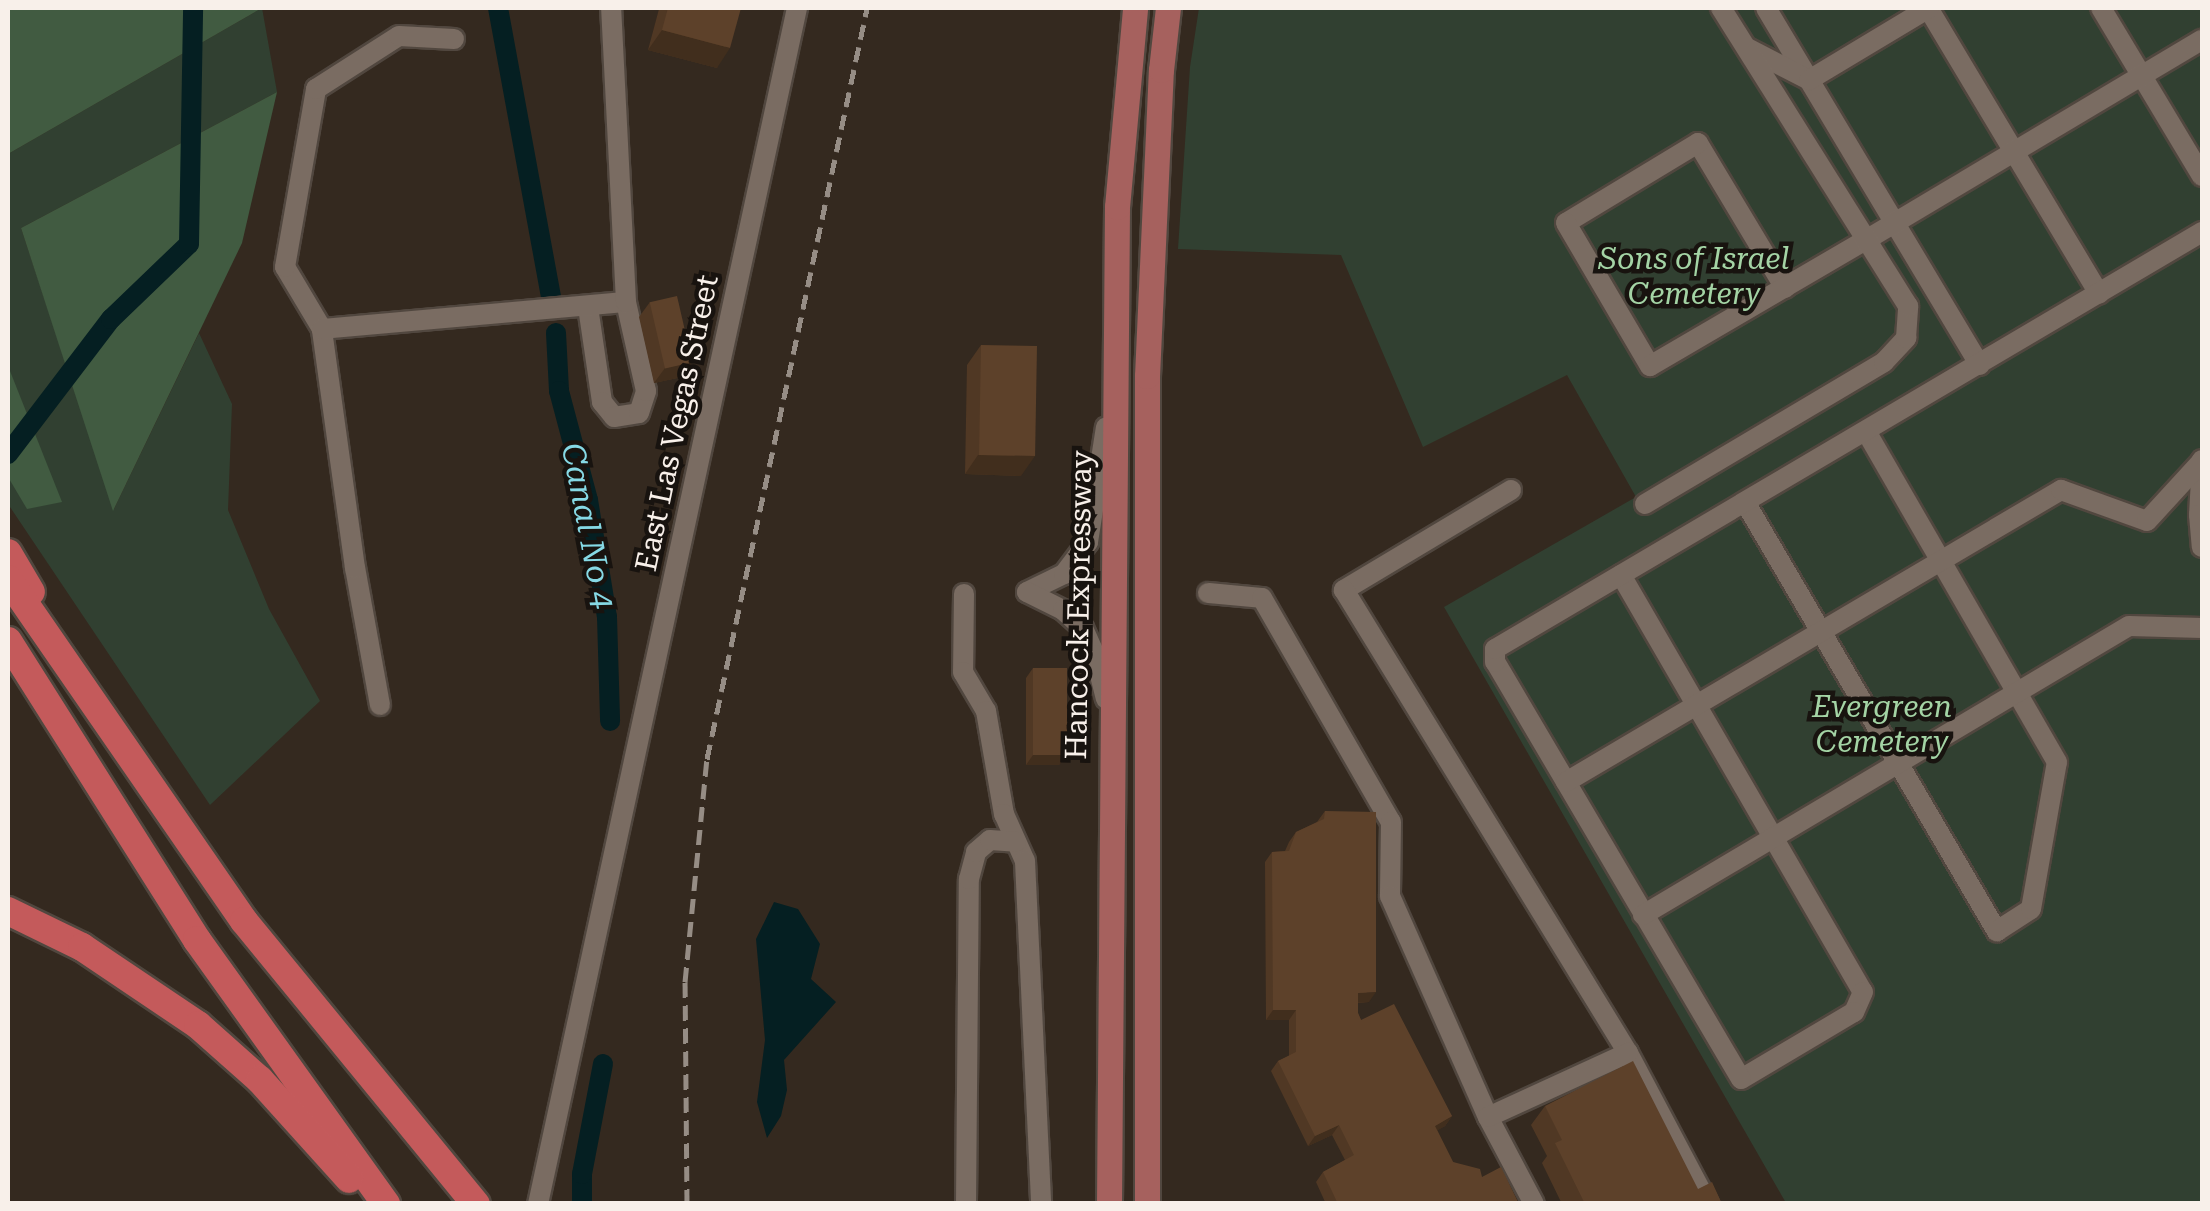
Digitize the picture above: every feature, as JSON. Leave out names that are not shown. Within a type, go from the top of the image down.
[{"type":"highway","points":[[8,553],[134,765]]},
{"type":"highway","points":[[8,579],[244,920],[476,1204]]},
{"type":"highway","points":[[8,642],[197,940],[386,1204]]},
{"type":"highway","points":[[8,911],[82,946],[198,1025],[260,1080],[370,1204]]},
{"type":"main road","name":"Hancock Expressway","points":[[1109,1204],[1117,207],[1135,8]]},
{"type":"main road","points":[[1146,1204],[1147,395],[1161,70],[1168,8]]},
{"type":"street","points":[[588,307],[602,402],[614,417],[639,413],[646,392],[626,302],[611,8]]},
{"type":"street","name":"East Las Vegas Street","points":[[538,1204],[797,8]]},
{"type":"street","points":[[1645,504],[1884,362],[1906,338],[1908,306],[1721,8]]},
{"type":"street","points":[[1766,8],[1980,366]]},
{"type":"street","points":[[1809,80],[1928,8],[2099,294]]},
{"type":"street","points":[[2101,8],[2202,176]]},
{"type":"street","points":[[380,705],[355,568],[322,329],[285,266],[316,89],[400,36],[454,39]]},
{"type":"street","points":[[1785,288],[1698,142],[1566,223],[1650,366],[1785,288],[2202,40]]},
{"type":"street","points":[[1746,47],[1809,80]]},
{"type":"street","points":[[1621,575],[1863,992],[1854,1012],[1741,1079],[1495,662],[1495,649],[2202,232]]},
{"type":"street","points":[[322,329],[626,302]]},
{"type":"street","points":[[1110,720],[1101,672],[1083,628],[1063,610],[1027,592],[1064,574],[1088,542],[1114,371]]},
{"type":"street","points":[[1745,502],[1997,932],[2031,909],[2057,762],[1867,433]]},
{"type":"street","points":[[1566,782],[2062,490],[2147,522],[2202,460]]},
{"type":"street","points":[[2202,460],[2198,515],[2202,547]]},
{"type":"street","points":[[1512,490],[1344,590],[1628,1052],[1708,1204]]},
{"type":"street","points":[[1208,592],[1262,598],[1391,822],[1390,896],[1488,1117],[1534,1204]]},
{"type":"street","points":[[964,594],[963,672],[986,710],[1004,814],[1025,860],[1041,1204]]},
{"type":"street","points":[[1643,915],[2129,626],[2202,628]]},
{"type":"street","points":[[966,1204],[969,878],[976,852],[990,840],[1016,842]]},
{"type":"street","points":[[1488,1117],[1628,1052]]},
{"type":"green space","points":[[8,8],[262,8],[8,154]]},
{"type":"green space","points":[[262,8],[277,92],[21,228],[114,509],[199,333],[232,404],[228,510],[269,609],[320,701],[210,805],[8,504],[8,154]]},
{"type":"green space","name":"Evergreen Cemetery","points":[[1199,8],[2202,8],[2202,1203],[1786,1203],[1444,607],[1636,497],[1567,375],[1423,447],[1341,255],[1178,249],[1190,67]]},
{"type":"green space","points":[[277,92],[242,243],[113,511],[21,228]]},
{"type":"green space","points":[[8,366],[62,502],[27,509],[8,477]]},
{"type":"water","points":[[774,902],[798,909],[820,944],[811,979],[836,1002],[784,1060],[787,1090],[781,1116],[767,1138],[757,1102],[765,1040],[756,939]]},
{"type":"building","points":[[668,8],[741,8],[730,48],[662,30]]},
{"type":"building","points":[[677,296],[692,362],[665,369],[650,302]]},
{"type":"building","points":[[981,345],[1037,346],[1035,456],[979,455]]},
{"type":"building","points":[[1033,668],[1067,668],[1067,755],[1033,755]]},
{"type":"building","points":[[1325,811],[1376,812],[1376,992],[1358,993],[1361,1020],[1394,1004],[1452,1116],[1435,1126],[1453,1162],[1480,1169],[1482,1177],[1501,1167],[1519,1204],[1338,1204],[1323,1172],[1354,1155],[1339,1125],[1315,1136],[1278,1061],[1296,1052],[1296,1010],[1273,1010],[1272,852],[1289,851],[1296,832],[1324,819]]},
{"type":"building","points":[[1633,1061],[1698,1189],[1712,1182],[1722,1204],[1585,1204],[1555,1143],[1562,1140],[1545,1106]]},
{"type":"waterway","points":[[8,454],[111,319],[189,244],[193,8]]},
{"type":"waterway","name":"Canal No 4","points":[[498,8],[552,301]]},
{"type":"waterway","name":"Canal No 4","points":[[556,333],[559,391],[588,500],[607,617],[610,721]]},
{"type":"waterway","name":"Canal No 4","points":[[582,1204],[582,1174],[603,1064]]},
{"type":"railway","points":[[687,1204],[685,982],[707,759],[867,8]]},
{"type":"park label","name":"Sons of Israel Cemetery","points":[[1694,276]]}]
